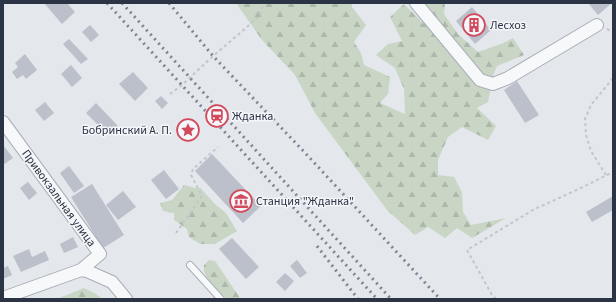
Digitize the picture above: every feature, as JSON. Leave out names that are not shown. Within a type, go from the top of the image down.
[{"type":"street","points":[[416,3],[480,80],[493,84],[508,78],[597,25]]},
{"type":"street","name":"Привокзальная улица","points":[[3,122],[100,254],[81,270]]},
{"type":"street","points":[[3,298],[81,270],[87,271],[112,282],[126,299]]},
{"type":"lane","points":[[190,265],[220,298]]},
{"type":"path","points":[[170,94],[259,16],[264,3]]},
{"type":"path","points":[[606,176],[591,152],[586,135],[585,119],[591,105],[613,78]]},
{"type":"path","points":[[176,233],[202,196],[191,175],[193,169],[218,147]]},
{"type":"path","points":[[496,299],[492,295],[467,250],[532,210],[613,172]]},
{"type":"green space","points":[[236,3],[352,3],[352,7],[366,25],[354,42],[361,53],[364,65],[390,77],[388,94],[380,103],[405,114],[404,89],[395,68],[376,55],[388,44],[402,41],[390,17],[404,4],[424,24],[422,3],[445,3],[444,14],[458,34],[478,52],[513,38],[524,55],[497,66],[493,76],[488,102],[477,108],[496,126],[488,140],[462,127],[448,137],[438,160],[438,175],[454,177],[462,192],[463,212],[471,225],[506,218],[472,238],[457,228],[445,238],[428,227],[415,235],[387,210],[315,113],[295,75],[262,40]]},
{"type":"green space","points":[[184,185],[201,188],[216,205],[226,213],[237,231],[215,244],[200,244],[189,237],[187,229],[174,220],[174,213],[163,211],[160,203],[172,200]]},
{"type":"green space","points":[[209,260],[215,261],[240,298],[228,299],[210,282],[204,271],[204,265]]},
{"type":"green space","points":[[84,288],[102,299],[57,299]]},
{"type":"building","points":[[44,3],[67,3],[75,12],[62,24]]},
{"type":"building","points":[[588,3],[612,3],[598,15]]},
{"type":"building","name":"Лесхоз","points":[[472,7],[491,30],[475,44],[456,21]]},
{"type":"building","points":[[90,25],[99,35],[91,42],[82,32]]},
{"type":"building","points":[[69,39],[88,59],[81,64],[63,44]]},
{"type":"building","points":[[25,54],[37,70],[26,79],[23,75],[17,79],[12,72],[18,67],[15,63]]},
{"type":"building","points":[[71,65],[82,78],[72,87],[61,74]]},
{"type":"building","points":[[133,72],[148,88],[135,101],[119,84]]},
{"type":"building","points":[[517,81],[539,115],[525,123],[504,90]]},
{"type":"building","points":[[161,96],[168,103],[162,109],[155,101]]},
{"type":"building","points":[[45,102],[54,113],[44,121],[35,110]]},
{"type":"building","points":[[96,103],[118,126],[108,135],[86,113]]},
{"type":"building","points":[[3,145],[13,158],[3,165]]},
{"type":"building","points":[[212,154],[261,206],[243,223],[195,171]]},
{"type":"building","points":[[69,166],[84,186],[74,193],[60,173]]},
{"type":"building","points":[[164,170],[179,189],[166,199],[151,180]]},
{"type":"building","points":[[28,182],[37,193],[29,200],[20,188]]},
{"type":"building","points":[[92,184],[124,235],[103,248],[71,197]]},
{"type":"building","points":[[123,191],[136,207],[118,220],[106,205]]},
{"type":"building","points":[[613,196],[613,210],[592,222],[586,212]]},
{"type":"building","points":[[73,237],[78,247],[64,253],[60,244]]},
{"type":"building","points":[[232,238],[259,267],[246,279],[219,249]]},
{"type":"building","points":[[29,249],[32,257],[45,251],[49,260],[21,272],[13,256]]},
{"type":"building","points":[[297,260],[307,273],[300,278],[290,266]]},
{"type":"building","points":[[8,266],[12,275],[3,279],[3,268]]},
{"type":"building","points":[[285,273],[294,281],[285,291],[276,282]]},
{"type":"railway","points":[[107,3],[377,299]]},
{"type":"railway","points":[[122,3],[391,299]]},
{"type":"railway","points":[[169,3],[213,56],[309,157],[440,299]]},
{"type":"railway","points":[[317,246],[358,299]]},
{"type":"place","name":"Лесхоз","points":[[474,25]]},
{"type":"place","name":"Жданка","points":[[217,116]]},
{"type":"place","name":"Бобринский А. П.","points":[[188,130]]},
{"type":"place","name":"Станция \"Жданка\"","points":[[241,201]]}]
